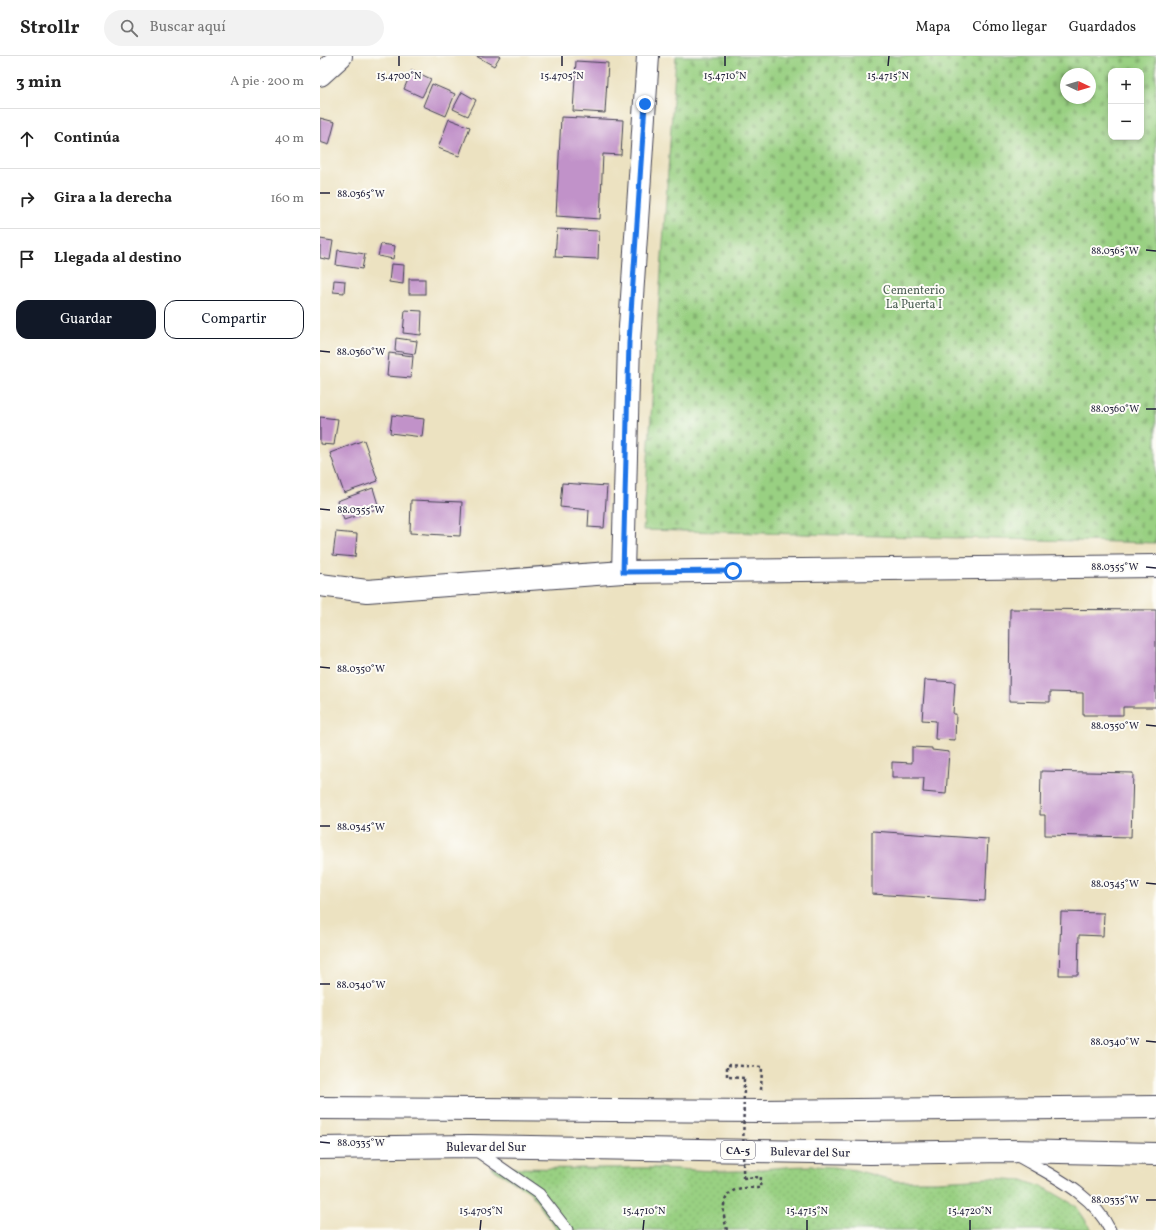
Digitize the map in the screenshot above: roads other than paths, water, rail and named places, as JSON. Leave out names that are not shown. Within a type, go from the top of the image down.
[{"type":"main road","points":[[320,75],[341,56]]},
{"type":"main road","points":[[623,572],[629,342],[648,56]]},
{"type":"main road","points":[[320,585],[367,591],[623,572],[1156,566]]},
{"type":"main road","points":[[320,1108],[792,1111],[1156,1106]]},
{"type":"main road","name":"Bulevar del Sur","points":[[320,1148],[470,1146],[870,1153],[1008,1151],[1156,1154]]},
{"type":"lane","points":[[470,1146],[539,1194],[567,1230]]},
{"type":"lane","points":[[1008,1151],[1072,1187],[1096,1207],[1110,1230]]},
{"type":"park label","name":"Cementerio La Puerta I","points":[[914,297]]}]
